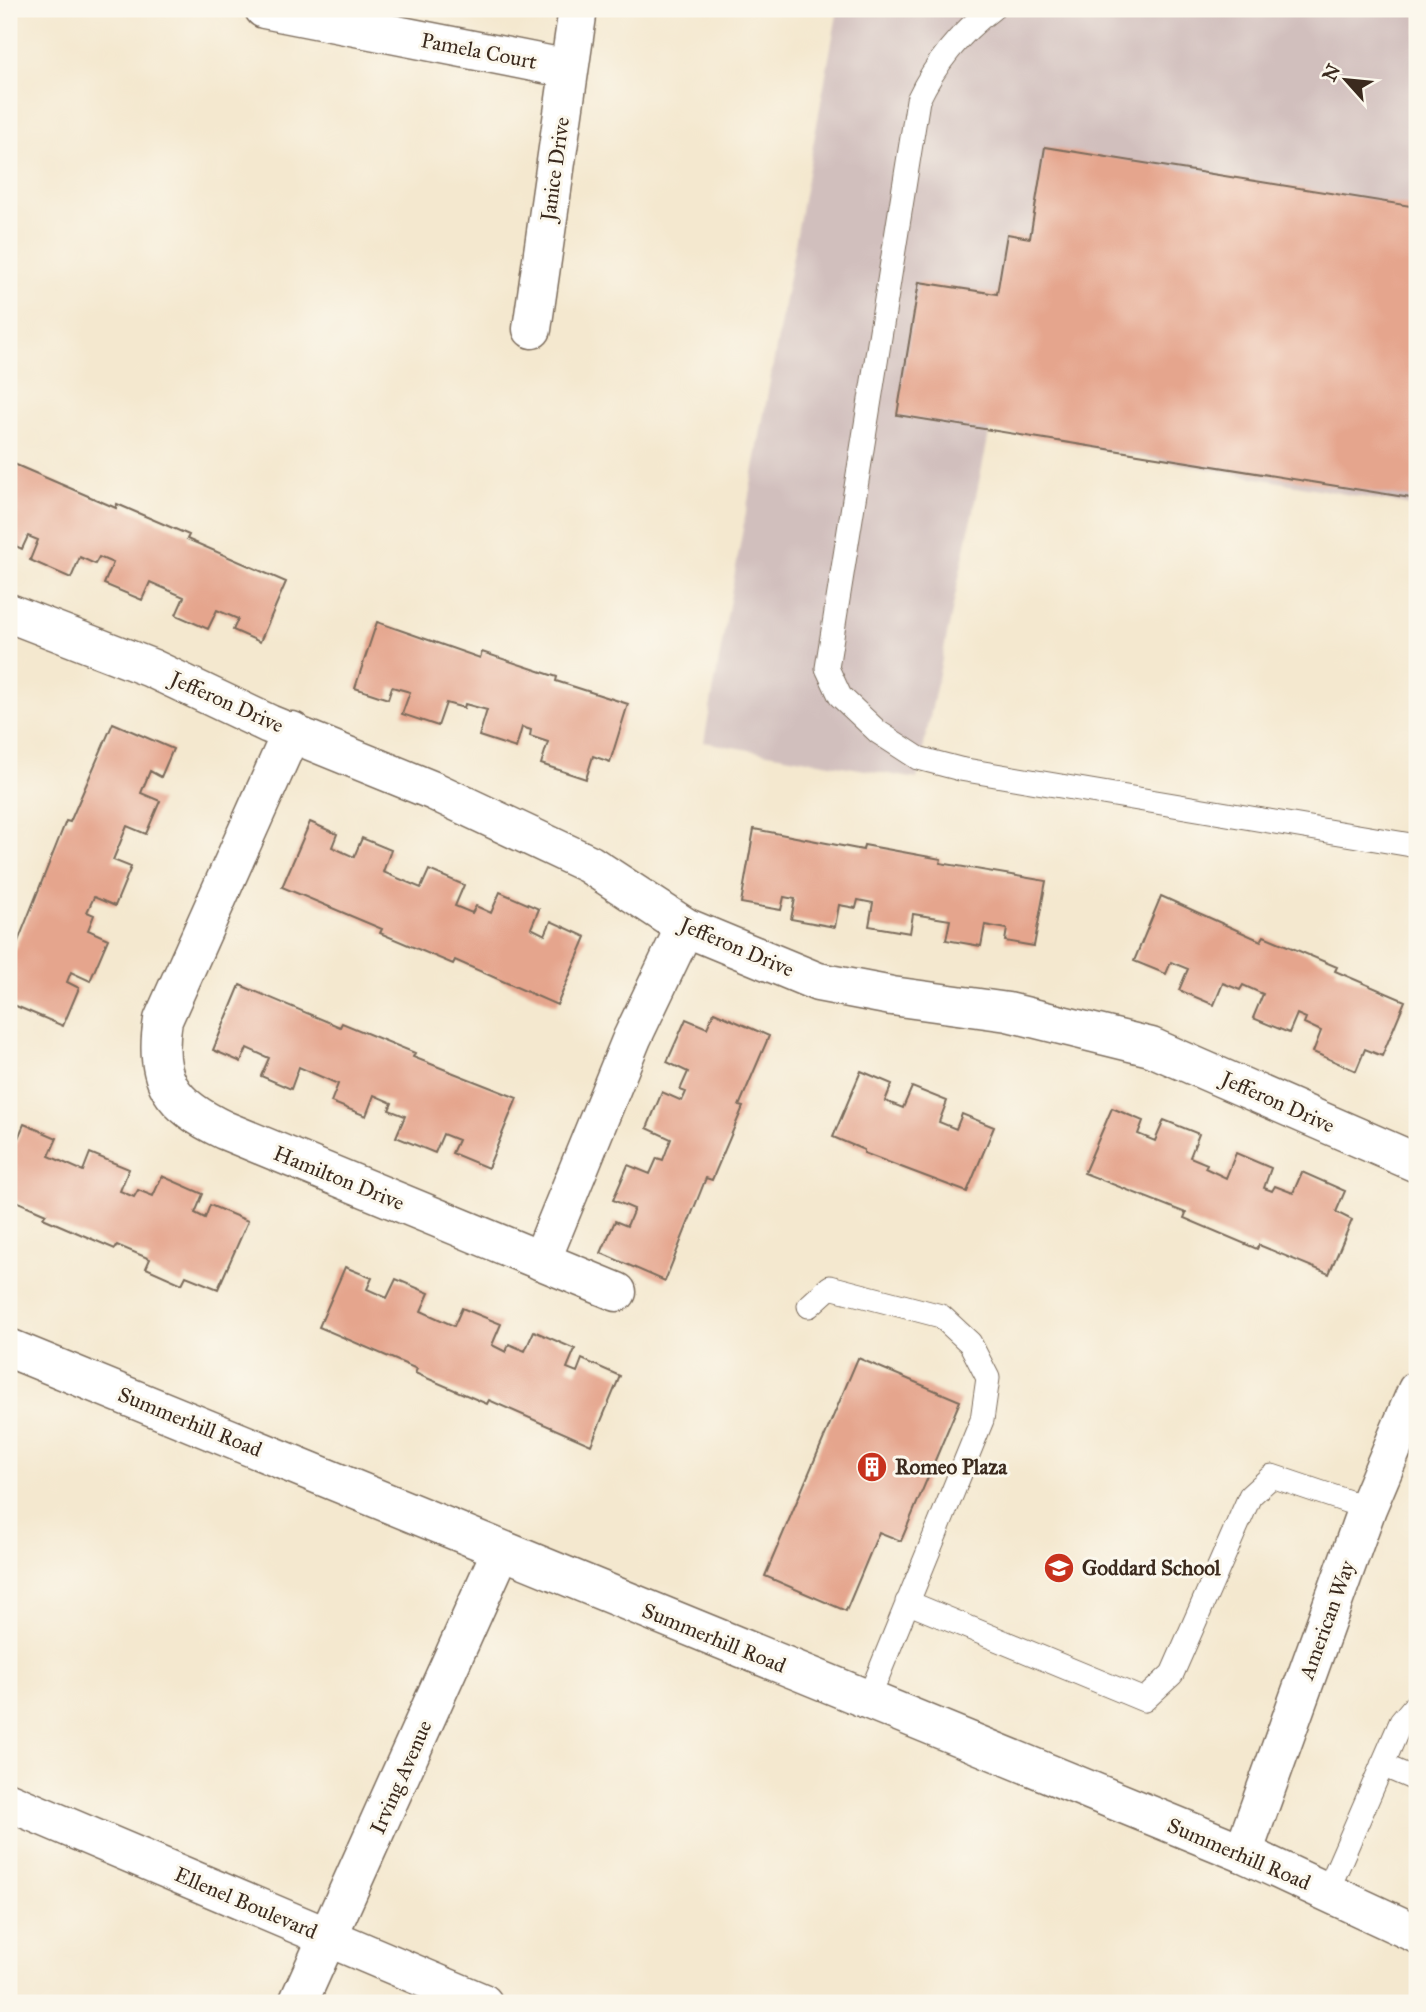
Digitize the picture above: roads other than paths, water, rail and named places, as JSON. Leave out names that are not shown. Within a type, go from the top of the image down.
[{"type":"street","name":"Pamela Court","points":[[264,9],[569,69]]},
{"type":"street","name":"Janice Drive","points":[[532,330],[578,9]]},
{"type":"street","name":"Jefferon Drive","points":[[9,613],[151,668],[269,724],[292,731],[434,791],[589,864],[685,927],[818,982],[892,996],[1008,1012],[1151,1047],[1417,1163]]},
{"type":"street","name":"Hamilton Drive","points":[[292,731],[163,1020],[159,1046],[163,1073],[175,1097],[194,1116],[617,1292]]},
{"type":"street","points":[[541,1261],[632,1038],[685,927]]},
{"type":"street","name":"Summerhill Road","points":[[9,1348],[1243,1853],[1417,1934]]},
{"type":"street","name":"American Way","points":[[1243,1853],[1367,1508],[1417,1390]]},
{"type":"street","name":"Irving Avenue","points":[[298,2003],[330,1938],[501,1550]]},
{"type":"street","name":"Ellenel Boulevard","points":[[9,1802],[483,2003]]},
{"type":"lane","points":[[992,9],[974,22],[931,73],[918,100],[827,668],[840,696],[878,732],[918,758],[960,769],[1417,846]]},
{"type":"lane","points":[[809,1306],[830,1287],[941,1316],[970,1343],[988,1378],[982,1420],[868,1700]]},
{"type":"lane","points":[[906,1602],[1144,1700],[1172,1674],[1250,1496],[1272,1476],[1367,1508]]},
{"type":"lane","points":[[1327,1892],[1402,1722],[1417,1703]]},
{"type":"lane","points":[[1382,1765],[1417,1780]]},
{"type":"place","name":"Romeo Plaza","points":[[872,1467]]},
{"type":"place","name":"Goddard School","points":[[1059,1568]]}]
